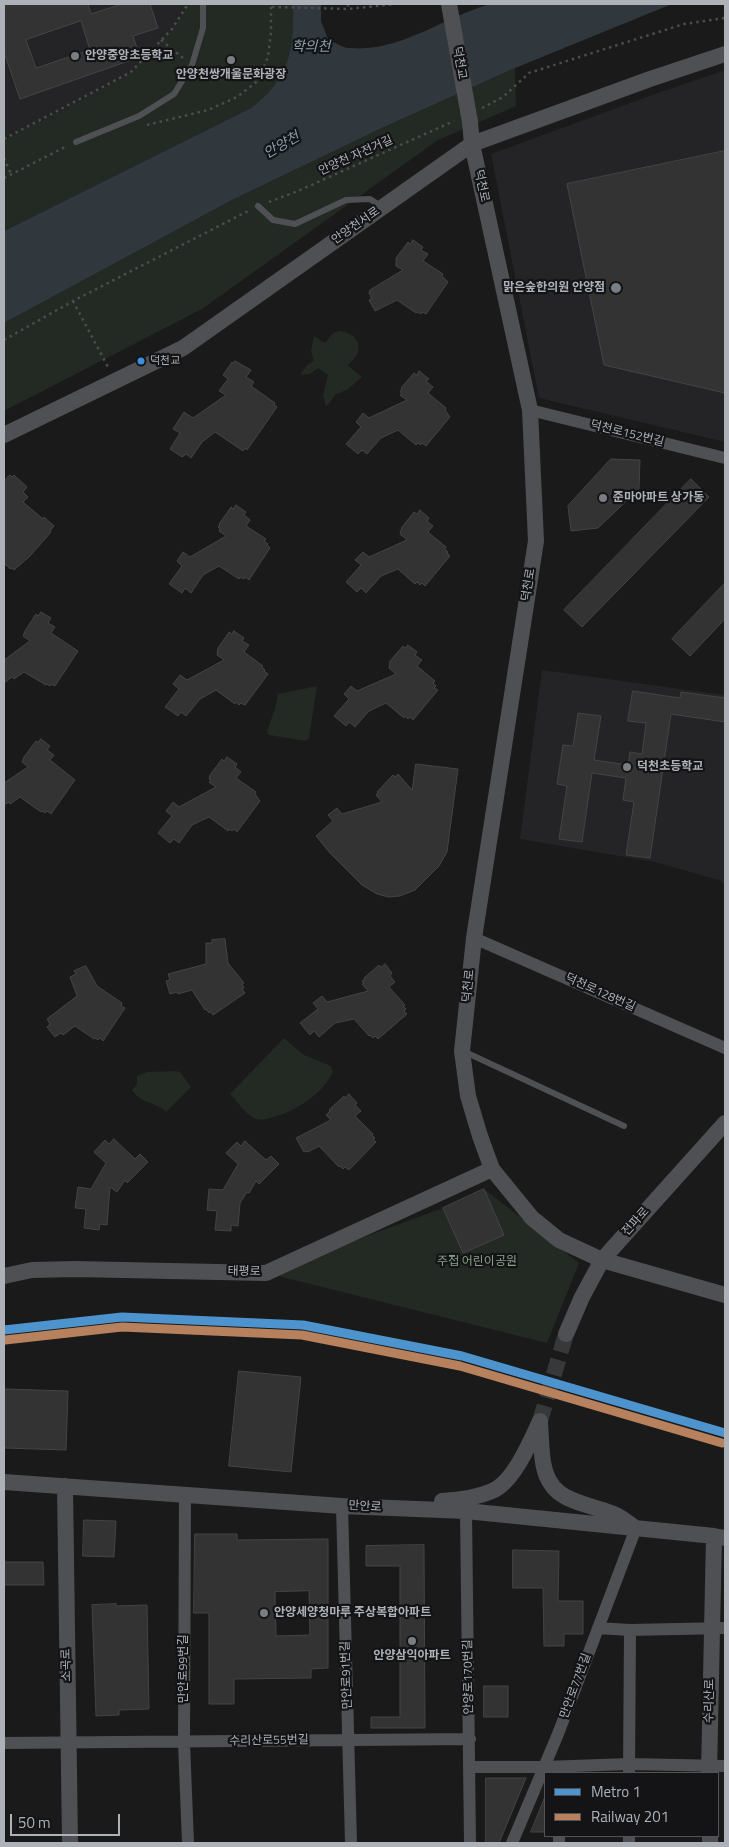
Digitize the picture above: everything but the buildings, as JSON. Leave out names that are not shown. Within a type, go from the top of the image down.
[{"type":"street","name":"덕천교","points":[[449,4],[470,116]]},
{"type":"street","name":"안양천서로","points":[[4,435],[183,348],[472,144],[650,79],[725,54]]},
{"type":"street","name":"덕천로","points":[[470,116],[472,144],[530,410],[536,541],[474,938],[462,1051],[468,1096],[492,1169],[532,1218],[559,1240],[602,1260],[725,1295]]},
{"type":"street","name":"덕천로152번길","points":[[530,410],[725,458]]},
{"type":"street","name":"덕천로128번길","points":[[474,938],[725,1048]]},
{"type":"street","name":"전파로","points":[[566,1334],[582,1297],[602,1260],[725,1123]]},
{"type":"street","name":"태평로","points":[[4,1276],[32,1270],[75,1269],[266,1272],[492,1169]]},
{"type":"street","points":[[407,1509],[429,1502],[465,1500],[494,1491],[509,1476],[524,1454],[540,1421],[543,1463],[556,1492],[574,1502],[613,1513],[636,1528]]},
{"type":"street","name":"만안로","points":[[4,1482],[342,1506],[466,1511],[720,1537]]},
{"type":"street","name":"소곡로","points":[[64,1486],[70,1843]]},
{"type":"street","name":"만안로99번길","points":[[185,1496],[184,1743],[188,1843]]},
{"type":"street","name":"만안로91번길","points":[[342,1506],[351,1843]]},
{"type":"street","name":"안양로170번길","points":[[466,1511],[470,1843]]},
{"type":"street","name":"만안로77번길","points":[[512,1843],[545,1767],[636,1528]]},
{"type":"street","name":"수리산로","points":[[714,1769],[720,1537]]},
{"type":"street","points":[[598,1628],[630,1630],[718,1628]]},
{"type":"street","points":[[629,1769],[630,1630]]},
{"type":"street","name":"수리산로55번길","points":[[4,1743],[68,1741],[184,1743],[470,1739]]},
{"type":"street","points":[[470,1767],[714,1769]]},
{"type":"lane","points":[[76,142],[139,116],[174,94],[192,65],[203,28],[203,4]]},
{"type":"lane","points":[[258,206],[273,220],[295,224],[346,200],[370,199],[383,208]]},
{"type":"lane","points":[[462,1051],[624,1126]]},
{"type":"path","points":[[4,138],[131,72],[172,29],[188,4]]},
{"type":"path","points":[[348,4],[348,9]]},
{"type":"path","points":[[271,6],[348,9],[395,4]]},
{"type":"path","name":"안양천 자전거길","points":[[4,340],[74,301],[258,206],[298,191],[470,116],[503,97],[529,73],[684,24],[725,18]]},
{"type":"path","points":[[162,40],[192,65]]},
{"type":"path","points":[[4,158],[11,174]]},
{"type":"path","points":[[74,301],[115,381]]},
{"type":"shaded area","name":"안양중앙초등학교","points":[[4,4],[188,4],[172,29],[131,72],[65,109],[4,139]]},
{"type":"shaded area","points":[[725,70],[725,442],[539,398],[491,154]]},
{"type":"shaded area","name":"덕천초등학교","points":[[542,670],[725,695],[725,885],[719,880],[655,862],[520,839]]},
{"type":"green space","points":[[188,4],[293,4],[292,35],[287,62],[274,86],[251,108],[4,231],[4,139],[65,109],[131,72],[172,29]]},
{"type":"green space","points":[[515,68],[516,106],[438,140],[202,309],[4,411],[4,323],[232,200],[382,128]]},
{"type":"green space","points":[[340,331],[347,333],[356,340],[358,350],[353,360],[347,365],[362,377],[347,390],[336,394],[326,407],[323,395],[328,375],[318,368],[310,374],[300,375],[307,365],[314,361],[311,351],[314,336],[325,343],[333,333]]},
{"type":"green space","points":[[317,686],[309,739],[306,741],[269,735],[267,731],[278,694]]},
{"type":"green space","points":[[284,1038],[304,1055],[331,1066],[333,1072],[323,1087],[309,1100],[277,1116],[260,1120],[247,1114],[230,1094]]},
{"type":"green space","points":[[147,1072],[180,1072],[191,1087],[166,1112],[144,1101],[132,1090],[137,1084],[137,1076]]},
{"type":"green space","name":"주접 어린이공원","points":[[484,1189],[579,1263],[547,1343],[266,1273],[443,1208]]},
{"type":"water","points":[[293,4],[321,4],[321,21],[328,39],[346,48],[368,48],[387,45],[404,39],[491,4],[672,4],[515,68],[382,128],[232,200],[4,323],[4,231],[251,108],[274,86],[287,62],[292,35]]},
{"type":"tunnel","points":[[540,1421],[566,1334]]},
{"type":"metro line","name":"1","points":[[4,1330],[122,1317],[303,1325],[462,1356],[725,1433]]},
{"type":"rail line","name":"201","points":[[5,1340],[122,1327],[302,1335],[460,1366],[722,1443]]},
{"type":"place","name":"안양중앙초등학교","points":[[75,56]]},
{"type":"place","name":"안양천쌍개울문화광장","points":[[231,60]]},
{"type":"place","name":"맑은숲한의원 안양점","points":[[616,288]]},
{"type":"place","name":"덕천교","points":[[141,361]]},
{"type":"place","name":"준마아파트 상가동","points":[[603,498]]},
{"type":"place","name":"덕천초등학교","points":[[627,767]]},
{"type":"place","name":"안양세양청마루 주상복합아파트","points":[[264,1613]]},
{"type":"place","name":"안양삼익아파트","points":[[412,1641]]},
{"type":"water label","name":"학의천","points":[[311,48]]},
{"type":"water label","name":"안양천","points":[[282,146]]}]
